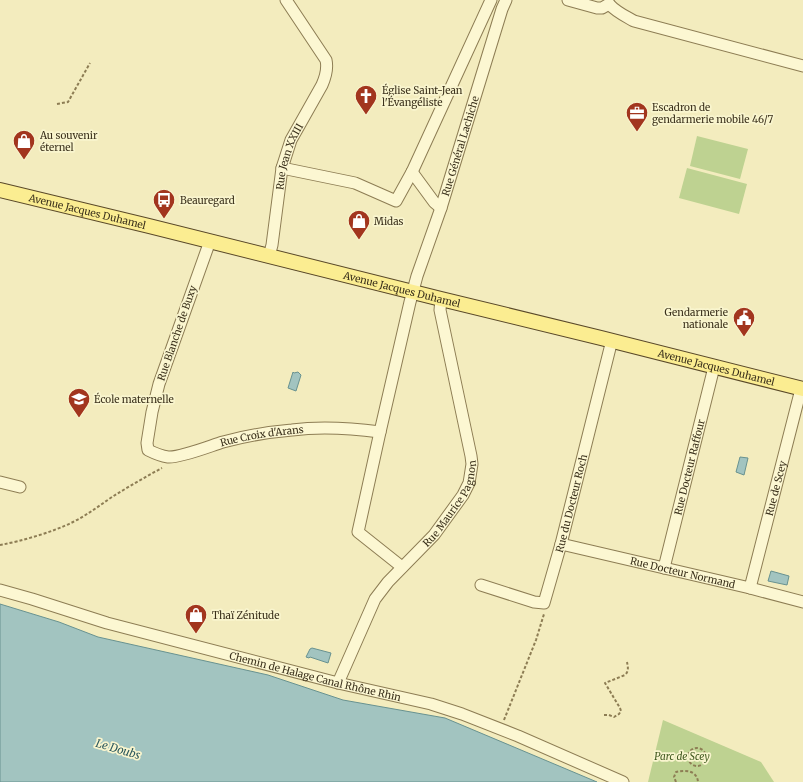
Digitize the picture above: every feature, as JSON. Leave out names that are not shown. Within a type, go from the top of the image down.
[{"type":"main road","name":"Avenue Jacques Duhamel","points":[[0,190],[612,340],[802,389]]},
{"type":"street","name":"Rue Jean XXIII","points":[[269,256],[272,245],[282,168],[291,140],[326,77],[327,70],[327,64],[324,56],[286,0]]},
{"type":"street","points":[[282,168],[355,183],[396,201],[412,172],[490,0]]},
{"type":"street","name":"Rue Général Lachiche","points":[[402,567],[358,532],[412,291],[441,208],[506,0]]},
{"type":"street","points":[[568,0],[597,8],[602,8],[610,2],[614,10],[634,21],[803,66]]},
{"type":"street","points":[[412,172],[434,202],[441,208]]},
{"type":"street","name":"Rue Blanche de Buxy","points":[[148,450],[147,443],[152,412],[159,384],[210,241]]},
{"type":"street","name":"Rue Maurice Pagnon","points":[[338,683],[375,599],[388,582],[434,535],[458,503],[469,483],[472,470],[471,456],[440,310],[441,299]]},
{"type":"street","name":"Rue du Docteur Roch","points":[[544,603],[561,544],[612,340]]},
{"type":"street","name":"Rue Docteur Raffour","points":[[664,568],[714,367]]},
{"type":"street","name":"Rue de Scey","points":[[750,588],[802,389]]},
{"type":"street","name":"Rue Croix d'Arans","points":[[148,450],[168,457],[182,455],[225,442],[258,435],[326,427],[353,428],[380,432]]},
{"type":"street","points":[[0,482],[20,487]]},
{"type":"street","name":"Rue Docteur Normand","points":[[561,544],[750,588],[803,602]]},
{"type":"street","points":[[482,585],[534,602],[544,603]]},
{"type":"street","name":"Chemin de Halage Canal Rhône Rhin","points":[[0,590],[107,623],[338,683],[431,704],[501,729],[623,782]]},
{"type":"path","points":[[57,104],[68,102],[90,63]]},
{"type":"path","points":[[0,544],[20,541],[60,528],[73,522],[141,479],[169,464],[168,457]]},
{"type":"path","points":[[501,729],[536,640],[545,610],[544,603]]},
{"type":"path","points":[[604,715],[614,717],[621,712],[605,683],[625,675],[628,669],[627,662]]},
{"type":"path","points":[[698,748],[705,753],[706,759],[700,766],[695,766],[690,762],[688,757],[692,750],[698,748]]},
{"type":"path","points":[[676,782],[674,777],[676,772],[682,771],[692,772],[697,776],[698,782]]},
{"type":"green space","points":[[697,136],[748,149],[740,179],[690,166]]},
{"type":"green space","points":[[687,168],[747,184],[739,214],[679,198]]},
{"type":"green space","name":"Parc de Scey","points":[[663,720],[761,762],[774,782],[648,782]]},
{"type":"water","points":[[293,372],[298,372],[301,375],[296,391],[288,388]]},
{"type":"water","points":[[740,457],[748,458],[744,475],[736,472]]},
{"type":"water","points":[[771,571],[789,576],[787,585],[768,581]]},
{"type":"water","name":"Le Doubs","points":[[0,604],[59,622],[98,637],[268,675],[343,700],[445,718],[597,782],[0,782]]},
{"type":"water","points":[[312,648],[331,653],[328,663],[306,657]]},
{"type":"place","name":"Église Saint-Jean l'Évangéliste","points":[[366,116]]},
{"type":"place","name":"Escadron de gendarmerie mobile 46/7","points":[[637,132]]},
{"type":"place","name":"Au souvenir éternel","points":[[24,160]]},
{"type":"place","name":"Beauregard","points":[[164,220]]},
{"type":"place","name":"Midas","points":[[359,240]]},
{"type":"place","name":"Gendarmerie nationale","points":[[744,338]]},
{"type":"place","name":"École maternelle","points":[[79,418]]},
{"type":"place","name":"Thaï Zénitude","points":[[196,634]]}]
